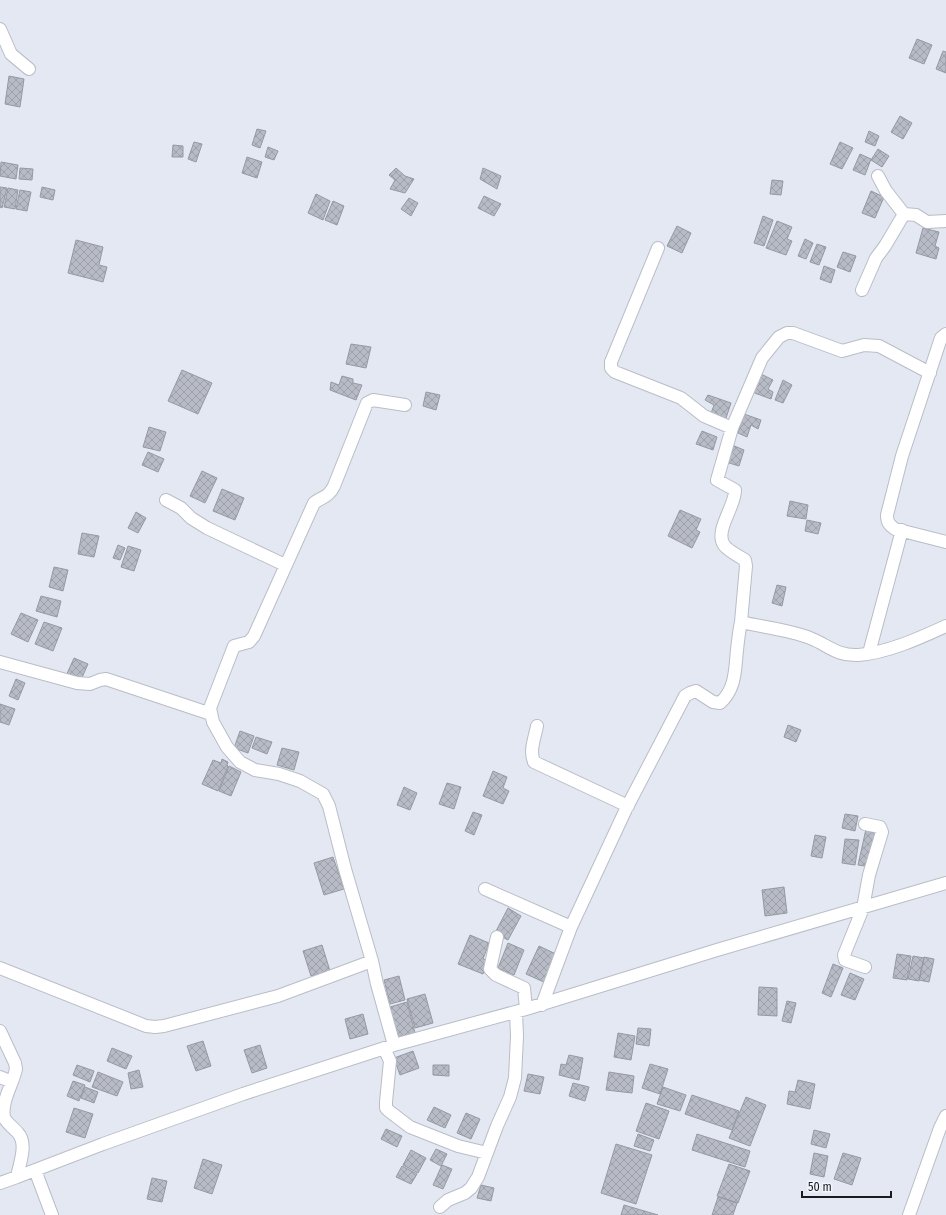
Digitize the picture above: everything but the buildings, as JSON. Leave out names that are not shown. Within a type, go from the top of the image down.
[{"type":"street","points":[[0,29],[12,54],[29,69]]},
{"type":"street","points":[[878,176],[886,191],[904,214],[916,216],[927,222],[946,221]]},
{"type":"street","points":[[862,290],[876,258],[904,214]]},
{"type":"street","points":[[658,248],[611,362],[611,368],[615,372],[681,398],[704,416],[732,428]]},
{"type":"street","points":[[542,1005],[571,927],[628,806],[685,696],[696,691],[713,702],[720,703],[726,698],[731,688],[735,673],[746,566],[745,560],[724,545],[721,536],[727,514],[735,495],[735,490],[717,480],[732,428],[762,358],[779,337],[783,334],[794,333],[842,351],[864,345],[879,346],[930,373]]},
{"type":"street","points":[[946,334],[941,338],[902,456],[887,515],[887,521],[890,526],[946,542]]},
{"type":"street","points":[[405,405],[373,400],[367,403],[334,486],[325,498],[314,503],[254,636],[249,642],[234,646],[210,708],[213,722],[227,747],[240,762],[255,770],[279,774],[300,781],[322,794],[329,806],[345,869],[372,961],[389,1047],[390,1061],[386,1108],[410,1127],[458,1146],[487,1154]]},
{"type":"street","points":[[166,500],[181,508],[192,518],[207,528],[285,565]]},
{"type":"street","points":[[869,653],[902,530]]},
{"type":"street","points":[[741,622],[810,638],[836,652],[857,655],[917,639],[946,626]]},
{"type":"street","points":[[0,662],[77,683],[90,684],[100,680],[106,680],[211,714]]},
{"type":"street","points":[[537,726],[532,752],[534,762],[628,806]]},
{"type":"street","points":[[864,824],[880,827],[882,832],[869,875],[863,908],[844,955],[845,960],[865,967]]},
{"type":"street","points":[[0,1183],[243,1094],[389,1047],[542,1005],[717,950],[946,883]]},
{"type":"street","points":[[485,889],[571,927]]},
{"type":"street","points":[[440,1207],[448,1200],[465,1193],[471,1188],[481,1170],[510,1097],[515,1078],[517,1036],[524,988],[496,975],[490,969],[497,937]]},
{"type":"street","points":[[0,968],[146,1026],[155,1027],[164,1026],[278,996],[372,961]]},
{"type":"street","points":[[0,1031],[3,1042],[15,1063],[16,1069],[2,1117],[22,1140],[23,1146],[17,1178]]},
{"type":"street","points":[[0,1077],[12,1082]]},
{"type":"street","points":[[909,1215],[940,1128],[946,1116]]},
{"type":"street","points":[[35,1170],[52,1215]]}]
